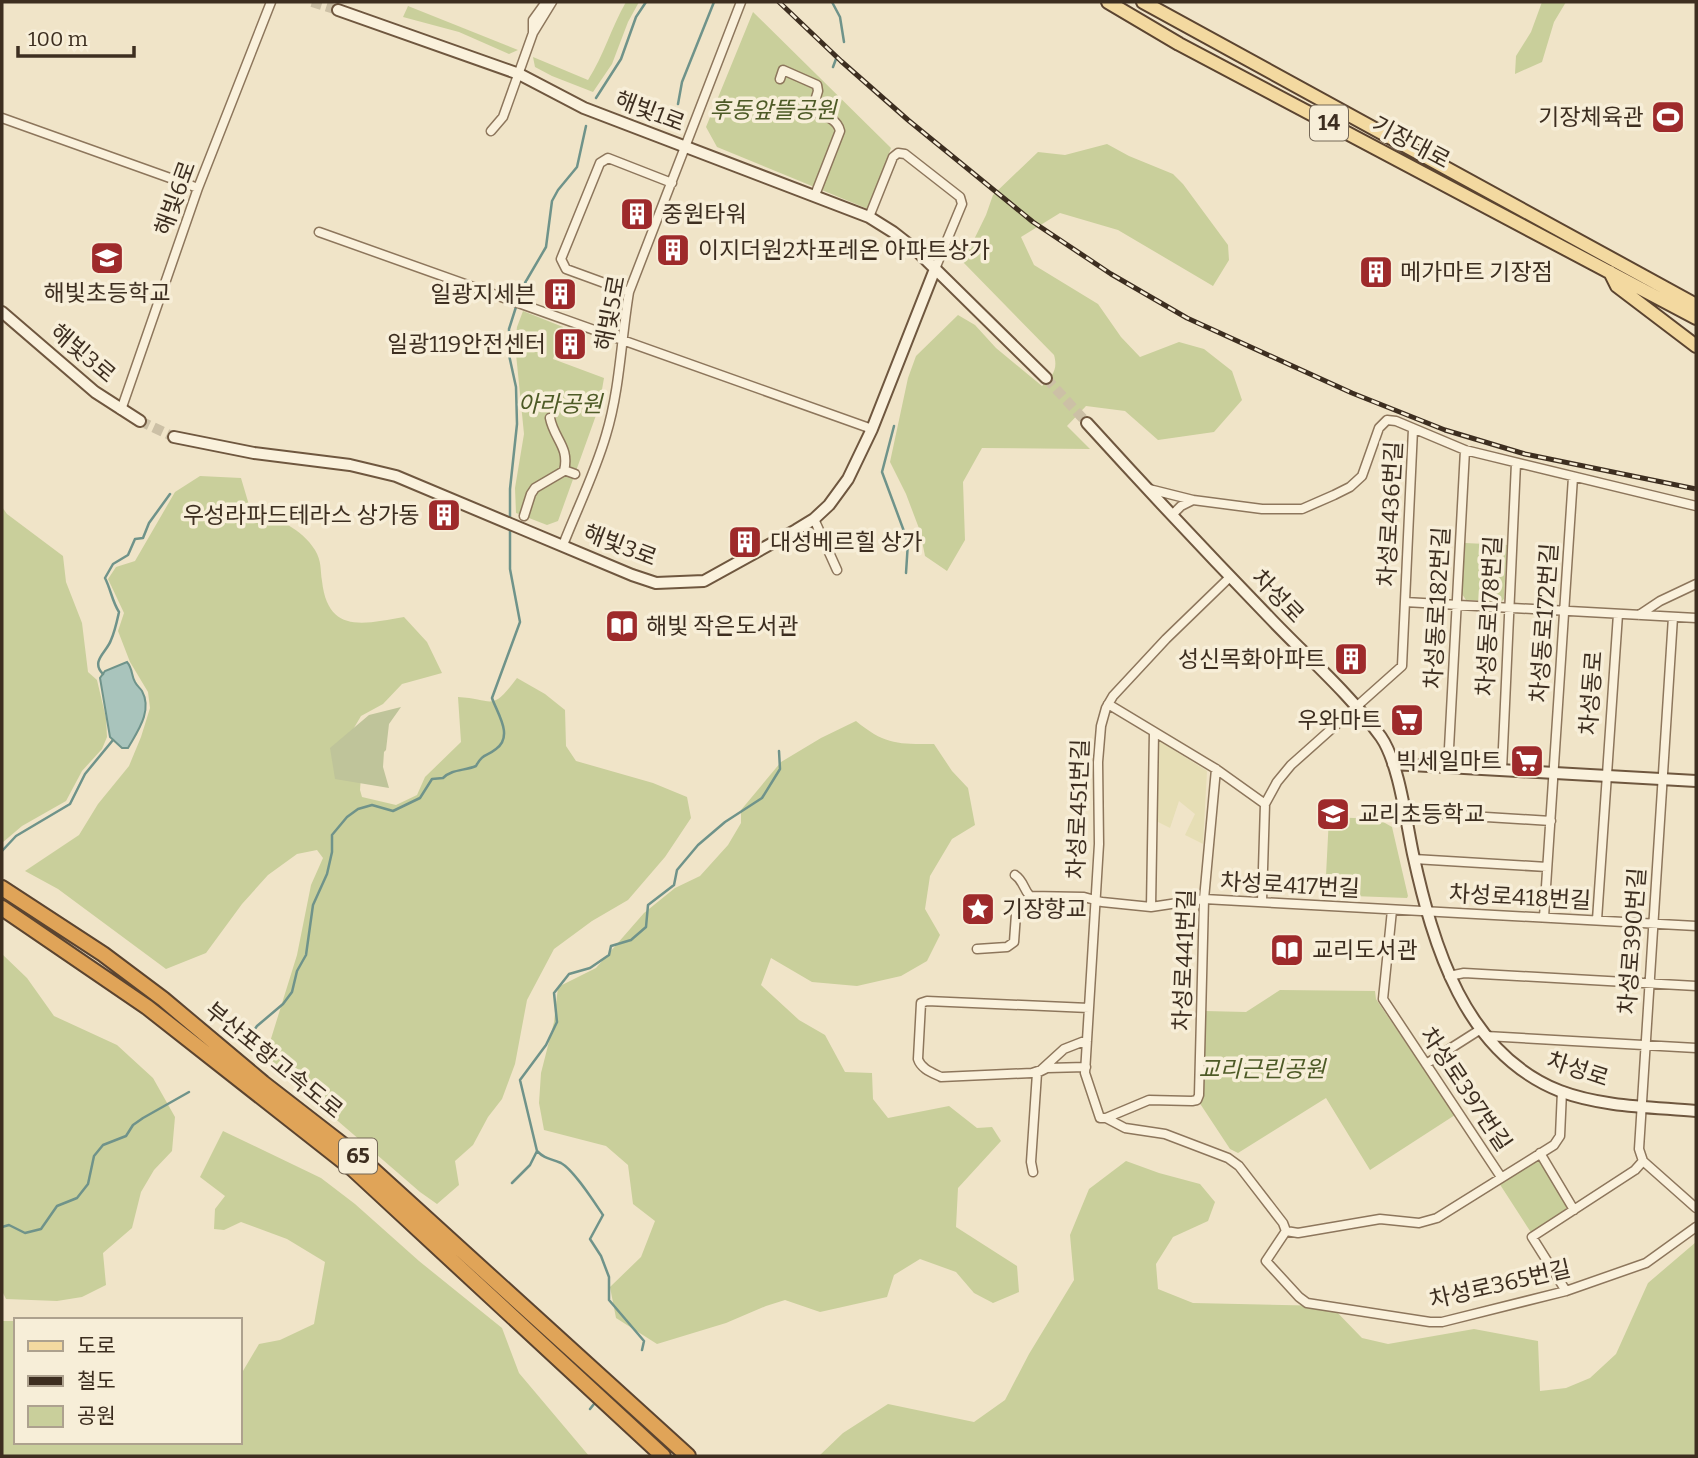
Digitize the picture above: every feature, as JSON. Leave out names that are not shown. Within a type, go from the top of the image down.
[{"type":"highway","name":"부산포항고속도로","points":[[2,888],[103,954],[163,999],[263,1083],[360,1159],[688,1456]]},
{"type":"highway","name":"부산포항고속도로","points":[[2,908],[147,1007],[353,1169],[663,1456]]},
{"type":"main road","name":"기장대로","points":[[1108,2],[1179,44],[1696,318]]},
{"type":"main road","name":"기장대로","points":[[1143,2],[1696,305]]},
{"type":"main road","points":[[1609,272],[1617,286],[1696,345]]},
{"type":"street","name":"해빛6로","points":[[121,410],[198,188],[271,2]]},
{"type":"street","points":[[533,33],[533,20],[546,2]]},
{"type":"street","points":[[491,131],[503,117],[533,33],[552,2]]},
{"type":"street","name":"해빛5로","points":[[563,545],[606,436],[618,385],[621,339],[629,292],[741,2]]},
{"type":"street","name":"해빛1로","points":[[338,10],[519,74],[583,107],[869,217],[893,232],[934,269]]},
{"type":"street","points":[[780,79],[783,70],[812,81],[817,85],[818,91],[812,111],[839,125],[840,131],[815,195]]},
{"type":"street","points":[[2,118],[198,188]]},
{"type":"street","points":[[869,217],[893,157],[898,153],[905,154],[960,197],[962,204],[934,269],[1046,378]]},
{"type":"street","points":[[629,292],[566,269],[561,259],[604,159],[608,158],[672,183]]},
{"type":"street","points":[[319,232],[872,429]]},
{"type":"street","name":"해빛3로","points":[[174,437],[254,453],[350,465],[396,476],[656,583],[704,581],[721,574],[814,519],[830,505],[848,479],[872,429],[934,269]]},
{"type":"street","name":"해빛3로","points":[[2,312],[84,384],[140,421]]},
{"type":"street","points":[[550,418],[564,448],[564,470]]},
{"type":"street","points":[[1146,488],[1193,500],[1262,509],[1302,509],[1342,491],[1362,476],[1379,428],[1387,420],[1413,429]]},
{"type":"street","name":"차성로","points":[[1087,424],[1357,708],[1381,737],[1393,765],[1426,912],[1450,976],[1483,1032],[1516,1067],[1562,1091],[1641,1107],[1696,1111]]},
{"type":"street","name":"차성로436번길","points":[[1265,804],[1277,782],[1291,765],[1402,666],[1413,429],[1465,450],[1696,506]]},
{"type":"street","name":"차성동로182번길","points":[[1448,767],[1465,450]]},
{"type":"street","name":"차성동로178번길","points":[[1502,769],[1516,463]]},
{"type":"street","points":[[564,470],[575,474]]},
{"type":"street","points":[[524,516],[531,494],[536,488],[564,470]]},
{"type":"street","name":"차성동로172번길","points":[[1554,773],[1573,477]]},
{"type":"street","points":[[1173,514],[1193,500]]},
{"type":"street","points":[[814,519],[837,570]]},
{"type":"street","name":"차성로451번길","points":[[1106,1118],[1100,1118],[1087,1080],[1086,1068],[1099,844],[1101,726],[1108,704],[1166,639],[1230,577]]},
{"type":"street","points":[[1640,615],[1660,601],[1696,584]]},
{"type":"street","points":[[1405,602],[1696,618]]},
{"type":"street","name":"차성동로","points":[[1597,920],[1618,614]]},
{"type":"street","points":[[1662,779],[1673,617]]},
{"type":"street","points":[[1108,704],[1216,769],[1265,804],[1262,901]]},
{"type":"street","points":[[1151,907],[1154,732]]},
{"type":"street","points":[[1393,765],[1696,781]]},
{"type":"street","name":"차성로441번길","points":[[1106,1118],[1149,1100],[1197,1100],[1199,1095],[1204,899],[1216,769]]},
{"type":"street","points":[[1544,917],[1554,773]]},
{"type":"street","name":"차성로390번길","points":[[1643,1161],[1639,1149],[1641,1107],[1662,779]]},
{"type":"street","points":[[1405,817],[1422,814],[1551,821]]},
{"type":"street","points":[[1414,859],[1548,867]]},
{"type":"street","points":[[977,948],[1007,947],[1014,942],[1016,914],[1030,896],[1025,891],[1023,882],[1015,875]]},
{"type":"street","name":"차성로417번길","points":[[1030,896],[1084,897],[1151,907],[1204,899],[1426,912]]},
{"type":"street","name":"차성로397번길","points":[[1392,910],[1383,999],[1501,1177],[1554,1145],[1560,1136],[1562,1091]]},
{"type":"street","name":"차성로418번길","points":[[1426,912],[1696,926]]},
{"type":"street","points":[[1450,976],[1464,974],[1696,986]]},
{"type":"street","points":[[1086,1068],[1009,1075],[941,1077],[919,1064],[918,1059],[922,1003],[927,1001],[1088,1008]]},
{"type":"street","points":[[1426,1064],[1483,1032],[1696,1048]]},
{"type":"street","points":[[1032,1171],[1037,1073],[1064,1049],[1087,1040]]},
{"type":"street","points":[[1106,1118],[1125,1128],[1164,1134],[1228,1158],[1239,1166],[1283,1223],[1286,1231],[1298,1233],[1380,1219],[1419,1223],[1431,1220],[1501,1177]]},
{"type":"street","points":[[1540,1153],[1574,1210]]},
{"type":"street","points":[[1566,1290],[1532,1237],[1634,1170],[1643,1161],[1696,1208]]},
{"type":"street","name":"차성로365번길","points":[[1286,1231],[1266,1261],[1307,1303],[1436,1322],[1566,1290],[1646,1263],[1696,1227]]},
{"type":"shaded area","points":[[1158,740],[1207,771],[1203,844],[1185,835],[1195,814],[1179,801],[1170,828],[1156,821]]},
{"type":"green space","points":[[626,2],[639,2],[612,64],[593,92],[535,67],[533,57],[588,80]]},
{"type":"green space","points":[[1542,2],[1566,2],[1554,22],[1542,62],[1515,74],[1516,56],[1531,32]]},
{"type":"green space","points":[[408,6],[518,50],[509,54],[459,32],[403,17]]},
{"type":"green space","name":"후동앞뜰공원","points":[[753,12],[891,148],[868,209],[717,147],[706,127]]},
{"type":"green space","points":[[1107,144],[1173,174],[1228,245],[1229,260],[1213,286],[1118,230],[1060,213],[1021,237],[1034,265],[1098,304],[1121,337],[1140,357],[1179,342],[1204,349],[1232,371],[1242,400],[1214,432],[1158,440],[1125,411],[1086,406],[1067,426],[1090,449],[982,448],[963,482],[965,540],[947,571],[925,556],[920,531],[890,462],[908,378],[916,356],[958,315],[975,325],[996,348],[1042,386],[1049,379],[1055,368],[1054,355],[963,262],[993,195],[1038,152],[1065,155]]},
{"type":"green space","name":"아라공원","points":[[523,311],[563,327],[553,359],[604,378],[599,407],[558,521],[547,525],[516,513],[515,488],[524,434],[515,344]]},
{"type":"green space","points":[[200,476],[241,478],[249,505],[285,523],[309,542],[319,558],[326,598],[340,618],[362,623],[404,617],[427,642],[442,673],[402,684],[383,704],[361,716],[351,733],[361,776],[362,797],[396,805],[417,795],[425,777],[461,742],[458,697],[496,700],[517,678],[545,694],[565,710],[566,746],[576,761],[653,783],[687,797],[691,818],[665,857],[628,900],[592,921],[554,949],[527,1000],[515,1064],[502,1099],[488,1117],[473,1145],[455,1161],[459,1185],[437,1204],[265,1058],[297,955],[311,885],[323,858],[317,850],[297,854],[268,875],[242,904],[206,953],[166,969],[58,889],[25,871],[79,835],[98,804],[129,766],[150,708],[148,692],[130,662],[118,631],[124,613],[108,579],[116,567],[135,561],[175,492]]},
{"type":"green space","points":[[2,507],[7,514],[63,556],[66,582],[82,623],[88,672],[97,680],[106,718],[107,737],[102,749],[82,771],[66,801],[22,826],[2,843]]},
{"type":"green space","points":[[1465,543],[1507,545],[1504,599],[1501,602],[1466,600],[1462,594]]},
{"type":"green space","points":[[401,707],[389,724],[384,752],[383,767],[389,788],[335,779],[330,748],[369,715]]},
{"type":"green space","points":[[856,721],[875,735],[892,742],[934,744],[952,771],[968,788],[975,825],[952,839],[930,876],[925,909],[940,935],[927,961],[901,976],[857,986],[812,982],[771,958],[761,985],[799,1020],[825,1035],[845,1072],[872,1073],[873,1099],[888,1118],[949,1106],[977,1128],[992,1127],[1001,1141],[958,1188],[956,1227],[1017,1266],[1019,1292],[993,1303],[974,1293],[956,1272],[920,1259],[894,1275],[887,1297],[820,1312],[785,1300],[726,1323],[657,1344],[616,1318],[610,1287],[641,1257],[655,1221],[633,1204],[628,1165],[606,1146],[544,1130],[539,1103],[541,1073],[554,1022],[558,987],[596,968],[644,913],[675,888],[700,876],[728,845],[741,823],[741,810],[781,762]]},
{"type":"green space","points":[[1329,817],[1378,819],[1392,827],[1407,898],[1325,895]]},
{"type":"green space","points":[[2,954],[27,978],[54,1016],[117,1045],[153,1078],[175,1117],[172,1151],[154,1170],[141,1192],[132,1228],[103,1253],[106,1285],[82,1297],[57,1301],[6,1299],[2,1291]]},
{"type":"green space","name":"교리근린공원","points":[[1280,990],[1375,991],[1376,999],[1455,1115],[1370,1170],[1326,1098],[1238,1153],[1230,1149],[1199,1102],[1204,1094],[1205,1011],[1246,1012]]},
{"type":"green space","points":[[223,1131],[321,1178],[502,1328],[519,1373],[589,1456],[2,1456],[2,1321],[14,1321],[14,1444],[242,1444],[242,1373],[259,1344],[280,1340],[314,1324],[325,1262],[287,1239],[241,1222],[224,1230],[214,1229],[215,1209],[225,1196],[200,1177]]},
{"type":"green space","points":[[1539,1159],[1567,1207],[1564,1213],[1532,1234],[1499,1183]]},
{"type":"green space","points":[[1126,1161],[1200,1184],[1215,1202],[1208,1221],[1173,1237],[1156,1264],[1158,1289],[1193,1303],[1331,1306],[1362,1338],[1388,1344],[1474,1329],[1538,1341],[1540,1391],[1566,1388],[1590,1378],[1616,1354],[1648,1283],[1696,1242],[1696,1456],[819,1456],[843,1433],[888,1404],[974,1422],[1005,1400],[1029,1354],[1074,1280],[1070,1235],[1089,1189]]},
{"type":"water","points":[[127,662],[142,691],[146,706],[136,735],[128,748],[122,748],[110,737],[100,678],[105,671]]},
{"type":"waterway","points":[[596,98],[621,59],[636,17],[646,2]]},
{"type":"waterway","points":[[678,104],[682,82],[714,2]]},
{"type":"waterway","points":[[832,2],[840,17],[844,42]]},
{"type":"waterway","points":[[833,67],[836,59]]},
{"type":"waterway","points":[[510,519],[510,489],[517,424],[516,387],[509,355],[509,329],[522,288],[546,247],[552,201],[577,167],[586,126]]},
{"type":"waterway","points":[[894,426],[882,472],[908,542],[906,573]]},
{"type":"waterway","points":[[103,674],[99,669],[99,661],[111,640],[119,612],[105,578],[113,564],[128,555],[135,539],[143,538],[149,523],[170,494]]},
{"type":"waterway","points":[[250,1036],[292,992],[297,971],[306,955],[313,905],[327,874],[332,852],[332,835],[347,817],[358,809],[372,805],[393,811],[420,798],[432,779],[443,778],[476,766],[483,757],[501,744],[504,738],[503,724],[492,698],[520,622],[510,569],[510,526]]},
{"type":"waterway","points":[[2,851],[16,836],[70,804],[85,774],[113,740]]},
{"type":"waterway","points":[[512,1183],[530,1165],[537,1151],[520,1080],[546,1045],[557,1022],[554,993],[569,974],[590,968],[609,955],[611,946],[631,940],[646,927],[648,905],[674,885],[677,870],[698,845],[725,822],[762,798],[780,769],[779,751]]},
{"type":"waterway","points":[[2,1227],[9,1225],[25,1233],[41,1229],[57,1206],[77,1198],[88,1184],[94,1156],[103,1145],[126,1136],[133,1125],[143,1118],[189,1092]]},
{"type":"waterway","points":[[537,1151],[572,1172],[603,1215],[590,1239],[601,1256],[609,1277],[609,1300],[644,1341],[642,1350]]},
{"type":"waterway","points":[[590,1409],[594,1404]]},
{"type":"tunnel","points":[[312,2],[338,10]]},
{"type":"tunnel","points":[[1046,378],[1087,423]]},
{"type":"tunnel","points":[[140,421],[174,437]]},
{"type":"railway","points":[[779,2],[908,120],[1033,222],[1111,274],[1187,318],[1352,393],[1445,430],[1525,454],[1696,489]]},
{"type":"place","name":"기장체육관","points":[[1668,117]]},
{"type":"place","name":"중원타워","points":[[637,214]]},
{"type":"place","name":"이지더원2차포레온 아파트상가","points":[[673,250]]},
{"type":"place","name":"해빛초등학교","points":[[107,258]]},
{"type":"place","name":"메가마트 기장점","points":[[1376,272]]},
{"type":"place","name":"일광지세븐","points":[[560,294]]},
{"type":"place","name":"일광119안전센터","points":[[570,344]]},
{"type":"place","name":"우성라파드테라스 상가동","points":[[444,515]]},
{"type":"place","name":"대성베르힐 상가","points":[[745,542]]},
{"type":"place","name":"해빛 작은도서관","points":[[622,626]]},
{"type":"place","name":"성신목화아파트","points":[[1351,659]]},
{"type":"place","name":"우와마트","points":[[1407,720]]},
{"type":"place","name":"빅세일마트","points":[[1527,761]]},
{"type":"place","name":"교리초등학교","points":[[1333,814]]},
{"type":"place","name":"기장향교","points":[[978,909]]},
{"type":"place","name":"교리도서관","points":[[1287,950]]}]
